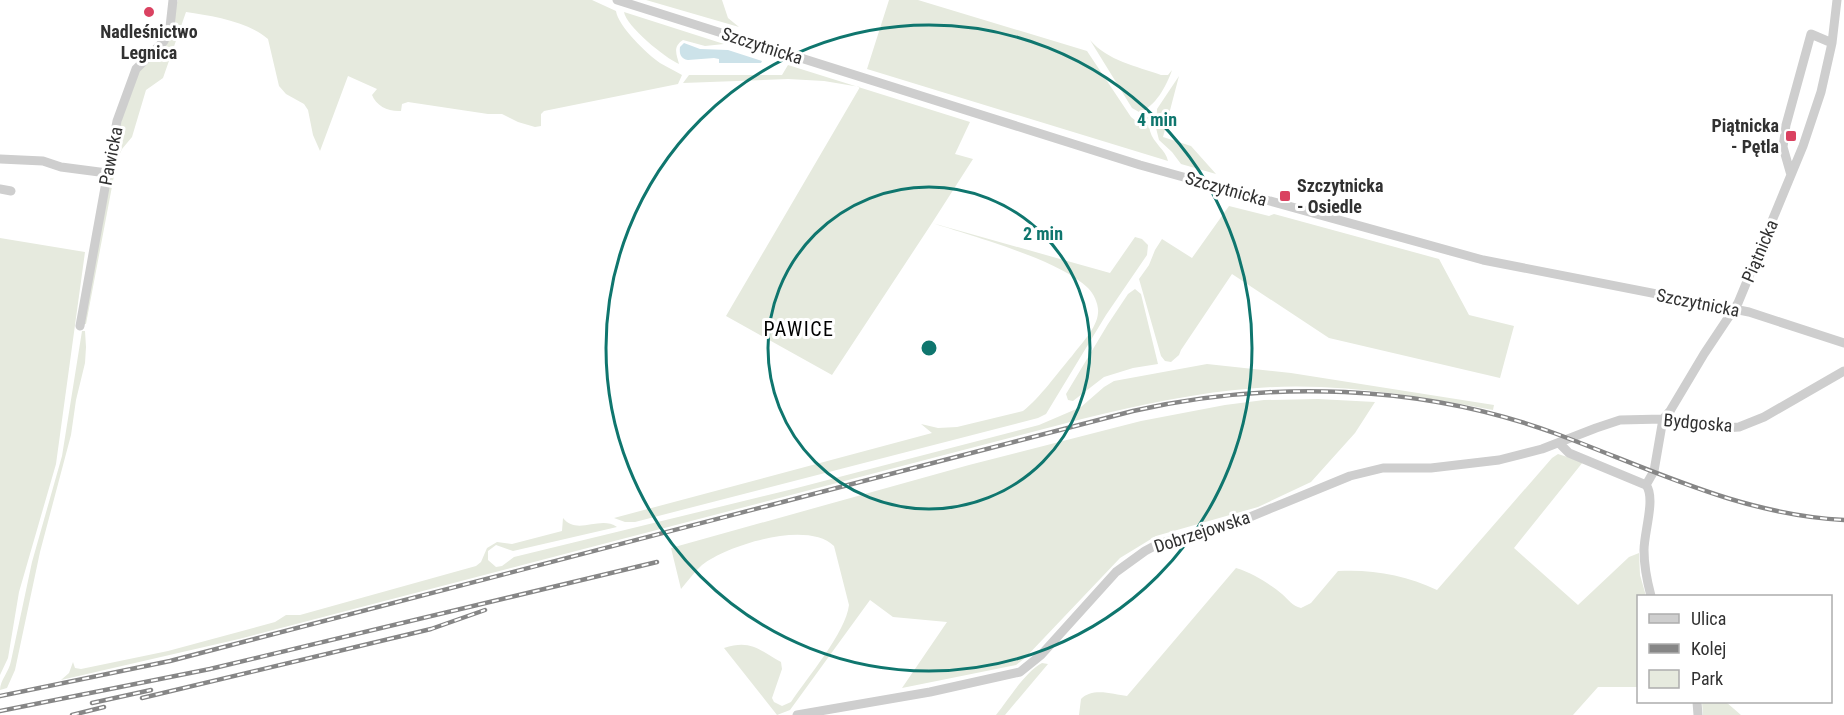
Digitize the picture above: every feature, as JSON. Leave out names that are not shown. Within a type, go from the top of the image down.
[{"type":"street","name":"Pawicka","points":[[80,326],[117,121],[136,69],[164,41],[170,27],[173,0]]},
{"type":"street","name":"Szczytnicka","points":[[617,0],[1140,165],[1483,260],[1734,309],[1844,343]]},
{"type":"street","name":"Piątnicka","points":[[1646,485],[1654,471],[1663,419],[1734,309],[1815,116],[1832,43],[1837,0]]},
{"type":"street","points":[[1791,175],[1784,154],[1786,124],[1811,34],[1832,43]]},
{"type":"street","points":[[1784,143],[1794,142],[1803,146]]},
{"type":"street","points":[[0,159],[43,161],[61,167],[107,173]]},
{"type":"street","points":[[0,189],[11,190]]},
{"type":"street","name":"Bydgoska","points":[[1610,423],[1620,420],[1663,419],[1725,428],[1751,423],[1844,371]]},
{"type":"street","name":"Dobrzejowska","points":[[797,715],[930,692],[1020,672],[1041,655],[1116,572],[1158,544],[1245,519],[1350,477],[1383,468],[1431,468],[1499,460],[1542,449],[1610,423]]},
{"type":"street","points":[[1558,443],[1569,453],[1646,485],[1651,496],[1644,559],[1651,595]]},
{"type":"green space","points":[[178,0],[592,0],[616,11],[627,32],[641,47],[660,63],[682,75],[678,84],[544,111],[541,114],[541,126],[535,127],[502,114],[408,102],[402,104],[401,111],[384,108],[372,95],[377,89],[348,76],[320,151],[313,135],[308,110],[304,104],[286,94],[279,86],[268,39],[240,24],[186,12],[163,78],[146,90],[132,137],[122,149],[117,160],[86,324],[83,324],[117,137],[127,100],[139,71],[159,50]]},
{"type":"green space","points":[[646,0],[722,0],[728,18],[739,27]]},
{"type":"green space","points":[[889,0],[918,0],[1087,51],[1131,117],[1136,121],[1150,117],[1152,135],[1168,161],[867,69]]},
{"type":"green space","points":[[624,12],[724,44],[705,46],[683,40],[676,48],[679,64],[647,41],[631,25]]},
{"type":"green space","points":[[1090,40],[1105,53],[1132,66],[1161,75],[1168,75],[1172,70],[1164,89],[1150,106],[1139,112],[1132,108]]},
{"type":"green space","points":[[788,65],[856,86],[788,79],[683,83],[689,75],[782,75]]},
{"type":"green space","points":[[1179,76],[1163,137],[1191,146],[1216,174],[1181,164],[1159,140],[1156,128],[1157,109]]},
{"type":"green space","points":[[860,87],[970,122],[955,154],[973,159],[832,375],[726,316]]},
{"type":"green space","points":[[1229,206],[1269,216],[1274,214],[1439,259],[1469,315],[1514,326],[1500,378],[1329,338],[1232,274],[1179,355],[1171,362],[1165,361],[1161,356],[1139,279],[1162,239],[1192,258]]},
{"type":"green space","points":[[932,223],[1110,273],[1135,237],[1142,239],[1148,245],[1147,255],[1106,315],[1046,414],[1038,418],[635,522],[625,522],[614,518],[932,433],[921,424],[938,428],[957,427],[1023,411],[1029,406],[1049,385],[1092,330],[1098,313],[1094,296],[1075,278],[1057,268],[992,242]]},
{"type":"green space","points":[[0,238],[85,252],[56,464],[19,592],[8,658],[0,675]]},
{"type":"green space","points":[[1135,289],[1141,294],[1158,364],[1133,368],[1104,377],[1073,401],[1068,400],[1066,394],[1108,324],[1128,294]]},
{"type":"green space","points":[[82,331],[85,331],[85,363],[71,435],[40,552],[15,670],[7,688],[0,690],[10,665],[32,562],[62,456]]},
{"type":"green space","points":[[1207,364],[1291,373],[1494,405],[1493,410],[1405,395],[1317,387],[1257,388],[1169,400],[1082,419],[239,639],[61,680],[69,673],[73,662],[75,668],[81,669],[168,651],[275,622],[286,615],[300,615],[476,566],[481,562],[487,548],[497,542],[512,544],[562,531],[563,518],[575,525],[603,523],[617,527],[513,551],[496,545],[488,551],[488,560],[496,567],[502,566],[514,557],[793,489],[1039,425],[1081,407],[1114,381]]},
{"type":"green space","points":[[1318,399],[1375,402],[1355,433],[1311,482],[1258,507],[1156,536],[1120,558],[1016,665],[902,688],[947,622],[893,617],[870,600],[790,710],[777,715],[724,648],[748,645],[781,662],[782,669],[772,698],[774,702],[782,706],[791,702],[834,641],[846,616],[849,605],[834,546],[822,539],[806,535],[787,535],[748,543],[714,557],[702,565],[681,589],[671,548],[969,465],[1141,421],[1264,400]]},
{"type":"green space","points":[[1558,454],[1583,462],[1514,548],[1578,605],[1629,557],[1639,553],[1640,575],[1646,595],[1637,595],[1637,687],[1598,687],[1573,715],[1079,715],[1081,699],[1091,693],[1103,692],[1127,696],[1236,568],[1260,579],[1301,608],[1311,603],[1338,571],[1389,574],[1413,580],[1437,590],[1552,458]]},
{"type":"green space","points":[[1042,663],[1048,664],[1005,715],[996,715],[1023,679]]},
{"type":"green space","points":[[1702,703],[1727,703],[1741,715],[1703,715]]},
{"type":"water","points":[[684,43],[700,49],[728,50],[762,61],[761,63],[719,63],[719,59],[714,58],[688,60],[680,54],[680,47]]},
{"type":"railway","points":[[0,696],[170,661],[1133,411],[1238,394],[1291,391],[1345,392],[1398,396],[1451,405],[1503,417],[1554,433],[1660,475],[1732,500],[1806,516],[1844,520]]},
{"type":"railway","points":[[0,711],[210,669],[657,562]]},
{"type":"railway","points":[[142,698],[431,629],[485,610]]},
{"type":"railway","points":[[92,703],[151,690]]},
{"type":"railway","points":[[72,715],[104,707]]},
{"type":"place","name":"Nadleśnictwo Legnica","points":[[149,12]]},
{"type":"place","name":"Piątnicka - Pętla","points":[[1791,136]]},
{"type":"place","name":"Szczytnicka - Osiedle","points":[[1285,196]]},
{"type":"district","name":"PAWICE","points":[[799,329]]}]
